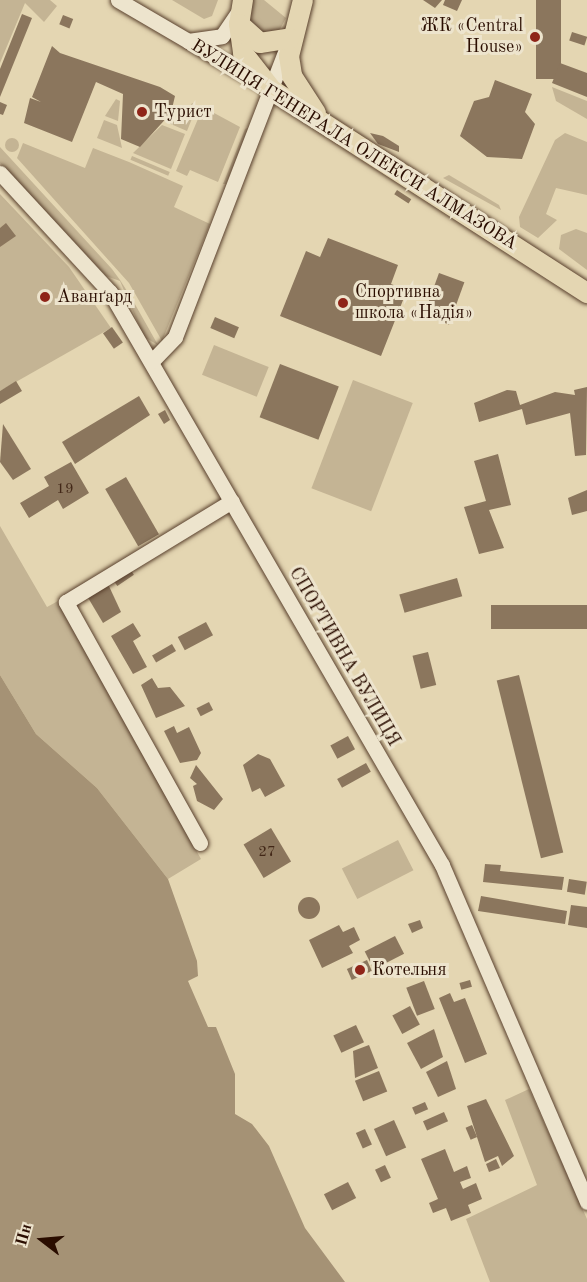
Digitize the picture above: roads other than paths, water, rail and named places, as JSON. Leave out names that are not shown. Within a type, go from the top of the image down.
[{"type":"main road","points":[[303,0],[290,38],[292,76],[328,126]]},
{"type":"main road","points":[[240,11],[260,43],[290,38]]},
{"type":"main road","points":[[240,11],[243,53],[272,90]]},
{"type":"main road","name":"ВУЛИЦЯ ГЕНЕРАЛА ОЛЕКСИ АЛМАЗОВА","points":[[272,90],[587,293]]},
{"type":"street","name":"ВУЛИЦЯ ГЕНЕРАЛА ОЛЕКСИ АЛМАЗОВА","points":[[118,0],[272,90]]},
{"type":"street","points":[[188,41],[222,36],[240,11]]},
{"type":"street","points":[[152,361],[175,337],[272,90],[290,38]]},
{"type":"street","name":"СПОРТИВНА ВУЛИЦЯ","points":[[0,173],[85,260],[152,361],[442,865],[587,1202]]},
{"type":"street","points":[[200,843],[66,602],[232,501]]},
{"type":"place","name":"ЖК «Central House»","points":[[535,37]]},
{"type":"place","name":"Турист","points":[[142,112]]},
{"type":"place","name":"Аванґард","points":[[45,297]]},
{"type":"place","name":"Спортивна школа «Надія»","points":[[343,303]]},
{"type":"place","name":"Котельня","points":[[360,970]]}]
